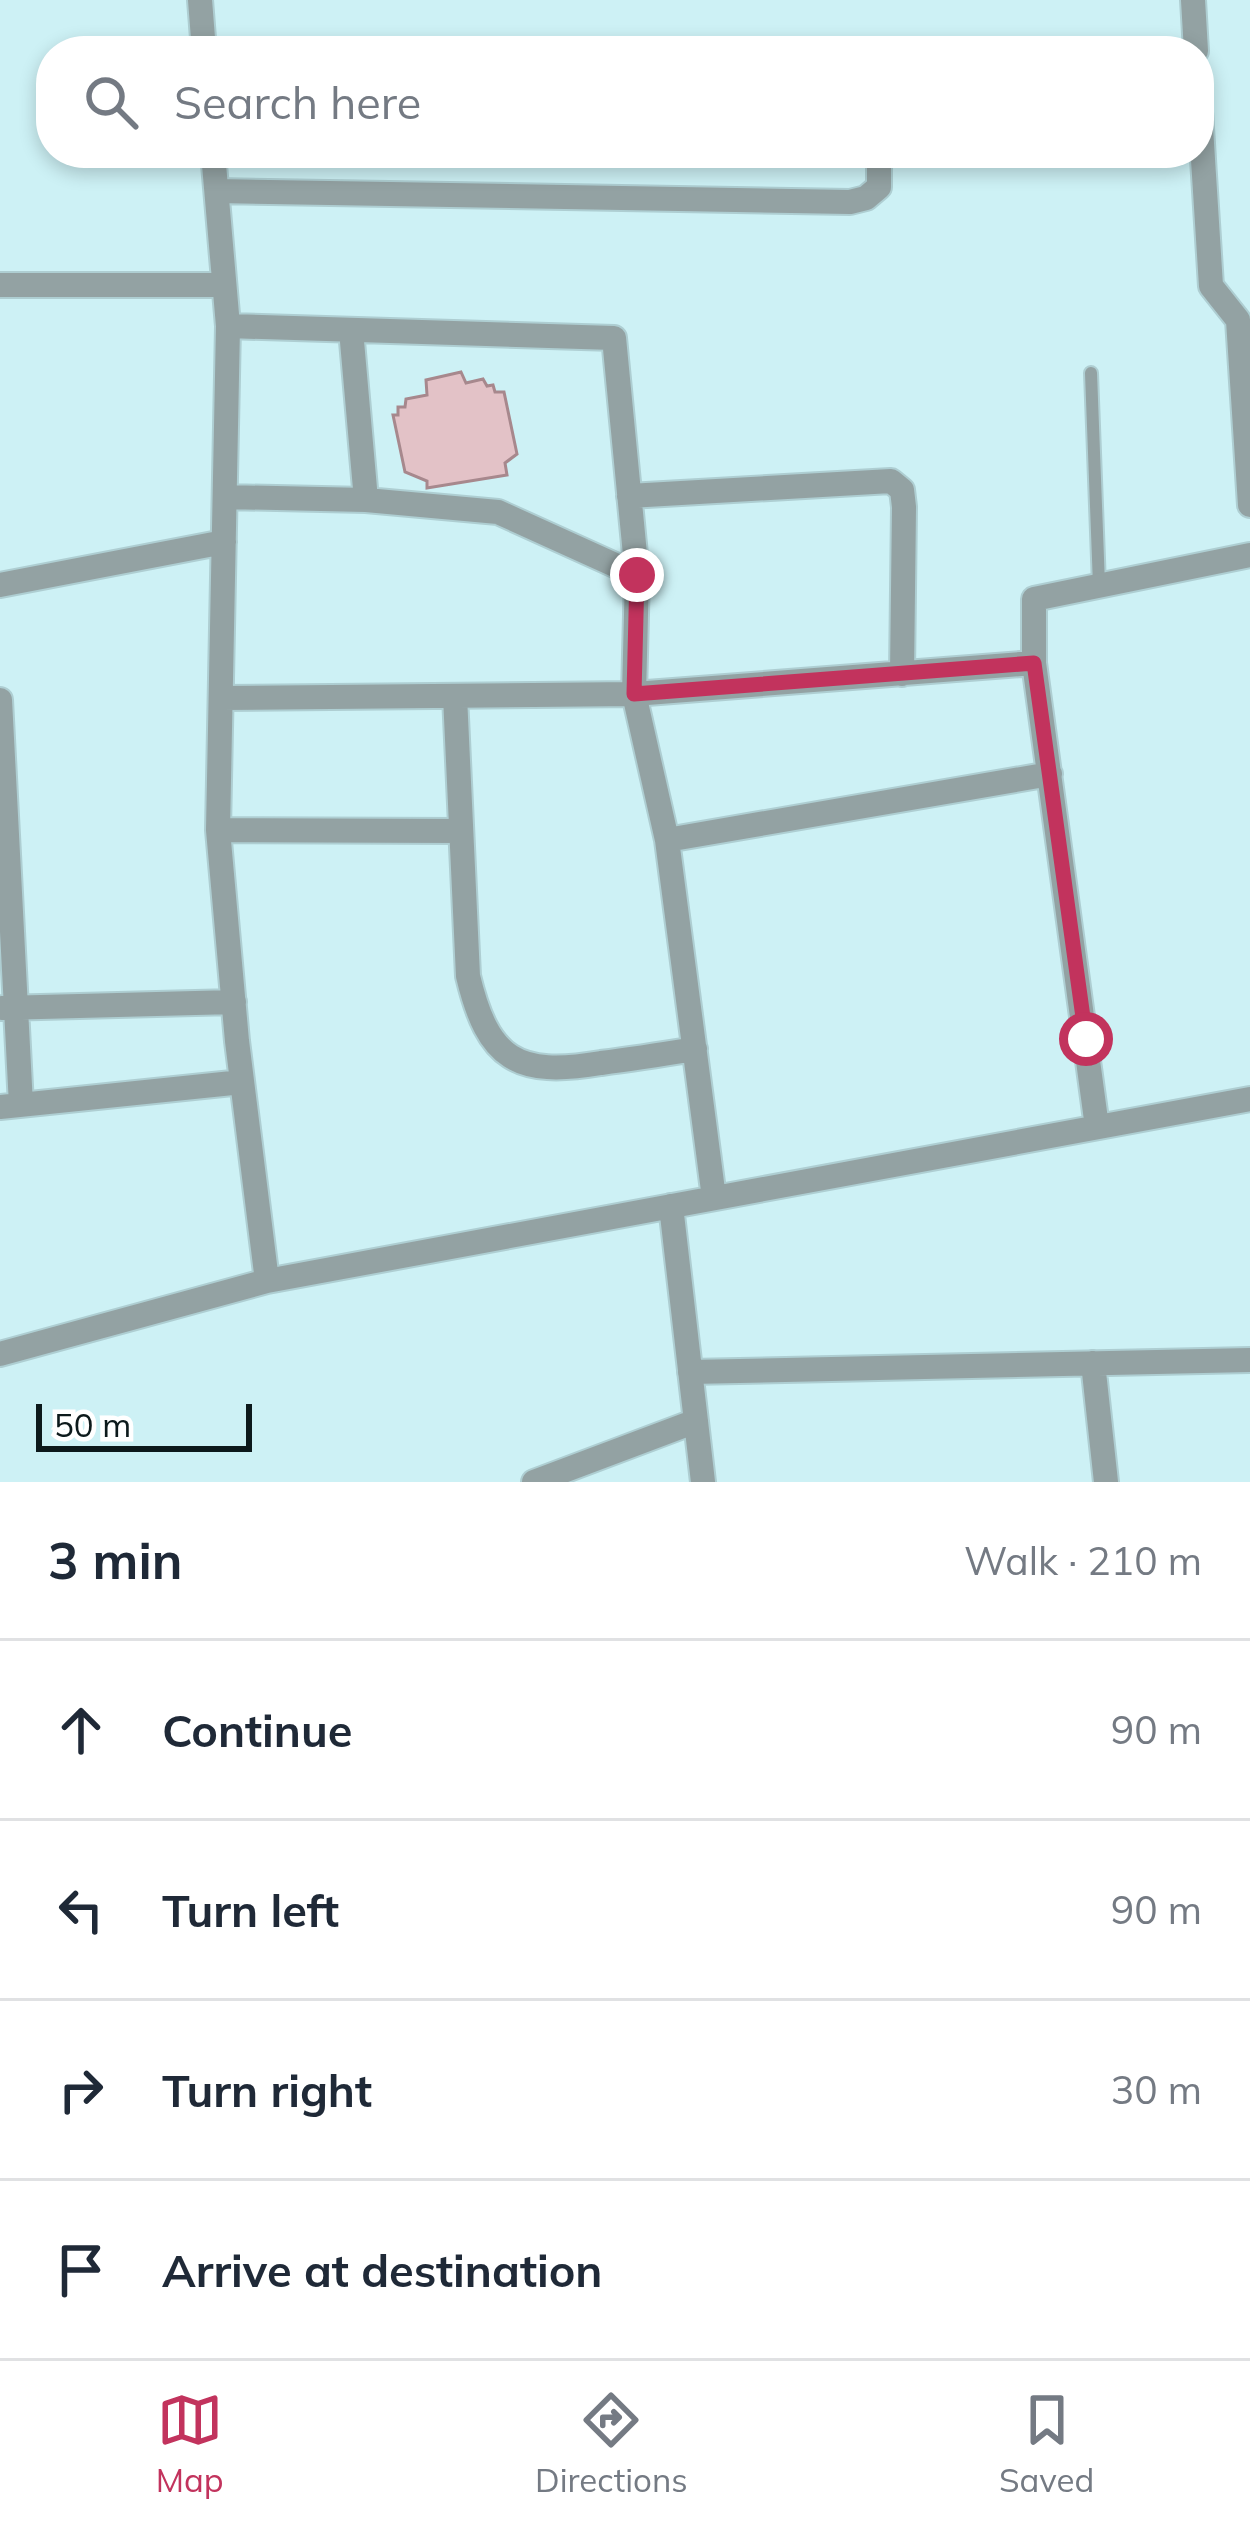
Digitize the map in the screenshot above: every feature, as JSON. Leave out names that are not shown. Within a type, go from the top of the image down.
[{"type":"street","points":[[200,0],[203,36]]},
{"type":"street","points":[[1193,0],[1195,36]]},
{"type":"street","points":[[215,168],[228,326],[218,830],[267,1281]]},
{"type":"street","points":[[217,191],[850,202],[866,198],[879,187],[879,168]]},
{"type":"street","points":[[1203,168],[1210,286],[1244,320],[1250,505]]},
{"type":"street","points":[[0,285],[224,285]]},
{"type":"street","points":[[228,326],[614,338],[637,575],[634,694],[667,839],[714,1198]]},
{"type":"street","points":[[351,330],[366,500]]},
{"type":"street","points":[[629,496],[891,481],[902,490],[904,507],[902,674]]},
{"type":"street","points":[[225,497],[366,500],[498,512],[637,575]]},
{"type":"street","points":[[0,585],[224,542]]},
{"type":"street","points":[[1097,1127],[1034,663],[1034,599],[1250,555]]},
{"type":"street","points":[[222,698],[634,694],[1034,663]]},
{"type":"street","points":[[454,696],[469,976],[477,1011],[493,1041],[523,1066],[562,1070],[694,1049]]},
{"type":"street","points":[[0,700],[10,1106],[242,1082]]},
{"type":"street","points":[[667,839],[1050,774]]},
{"type":"street","points":[[218,830],[461,831]]},
{"type":"street","points":[[7,1008],[234,1002]]},
{"type":"street","points":[[0,1354],[267,1281],[1250,1099]]},
{"type":"street","points":[[671,1206],[703,1482]]},
{"type":"street","points":[[690,1372],[1250,1360]]},
{"type":"street","points":[[1093,1364],[1106,1482]]},
{"type":"street","points":[[534,1482],[696,1421]]},
{"type":"lane","points":[[1090,373],[1099,586]]},
{"type":"building","points":[[461,372],[466,383],[483,379],[495,392],[504,392],[517,454],[505,463],[507,475],[427,488],[427,481],[405,472],[393,415],[398,415],[398,407],[405,407],[406,399],[427,395],[426,380]]},
{"type":"route","points":[[637,575],[634,694],[1034,663],[1086,1039]]}]
